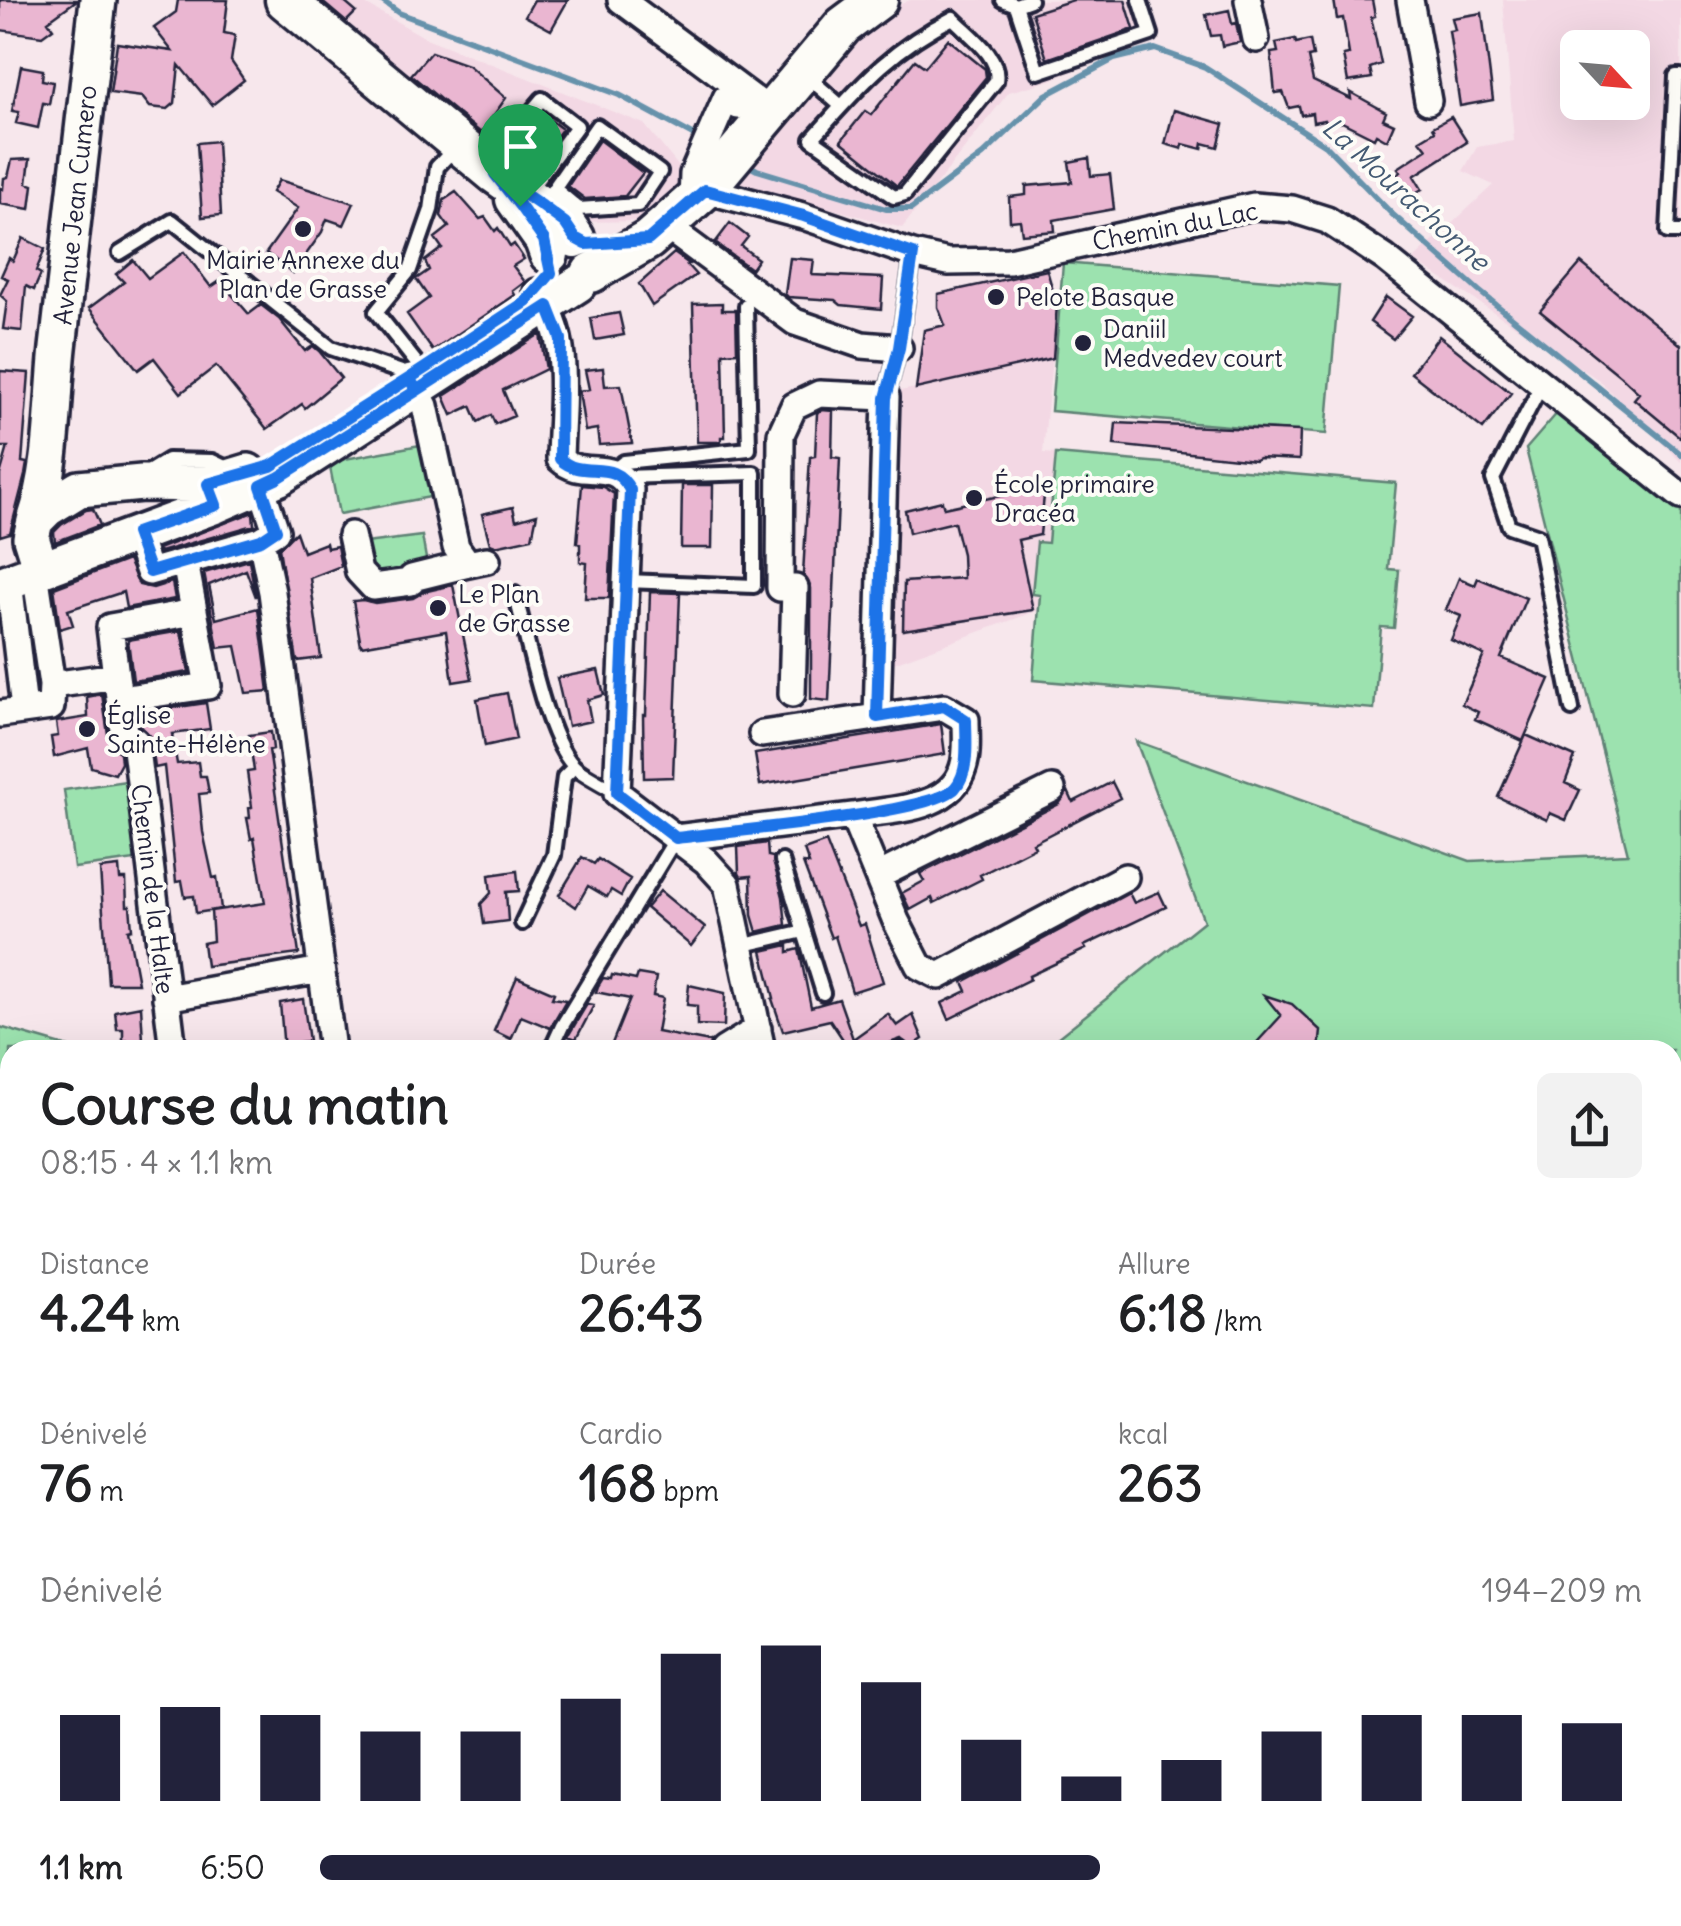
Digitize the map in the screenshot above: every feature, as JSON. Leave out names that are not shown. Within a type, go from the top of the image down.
[{"type":"main road","points":[[285,0],[480,161],[541,196],[565,223],[564,270]]},
{"type":"main road","points":[[564,270],[687,202],[758,111],[871,2]]},
{"type":"main road","points":[[480,161],[564,270]]},
{"type":"street","name":"Avenue Jean Cumero","points":[[21,577],[50,455],[98,0]]},
{"type":"street","points":[[621,0],[758,111]]},
{"type":"street","points":[[1248,0],[1256,39]]},
{"type":"street","points":[[1410,0],[1428,101]]},
{"type":"street","points":[[758,111],[726,98],[687,202],[795,322],[862,344],[899,348]]},
{"type":"street","name":"Chemin du Lac","points":[[687,202],[804,216],[913,254],[948,262],[1009,260],[1254,206],[1292,209],[1328,220],[1385,258],[1681,496]]},
{"type":"street","points":[[21,577],[128,536],[271,466],[415,379],[526,302],[564,270]]},
{"type":"street","points":[[564,270],[560,459],[568,466],[618,474],[630,490],[617,793],[706,861],[726,884],[760,1040]]},
{"type":"street","points":[[351,535],[359,572],[373,587],[411,582],[412,578],[477,562],[456,548],[415,379]]},
{"type":"street","points":[[792,694],[795,588],[780,588],[781,434],[794,406],[819,394],[886,398],[877,717]]},
{"type":"street","points":[[50,455],[64,477],[105,486],[231,487],[276,530],[261,540],[150,572],[128,536],[129,518],[121,500],[105,486]]},
{"type":"street","points":[[35,521],[48,508],[105,486]]},
{"type":"street","points":[[261,540],[272,592],[331,1040]]},
{"type":"street","points":[[52,685],[208,686],[185,562]]},
{"type":"street","points":[[21,577],[52,685],[51,707],[12,712],[21,577]]},
{"type":"street","points":[[118,687],[110,627],[194,612]]},
{"type":"street","name":"Chemin de la Halte","points":[[118,687],[125,738],[135,741],[172,1040]]},
{"type":"street","points":[[676,838],[932,802],[956,788],[965,764],[966,720],[944,706],[762,734]]},
{"type":"street","points":[[880,875],[1052,790]]},
{"type":"street","points":[[853,816],[919,966],[939,976],[1125,876]]},
{"type":"street","points":[[166,998],[321,970]]},
{"type":"lane","points":[[1030,0],[1009,2],[1038,72],[1151,34],[1140,0]]},
{"type":"lane","points":[[952,18],[992,58],[998,71],[996,82],[905,194],[894,198],[812,139],[841,106],[891,55],[952,18]]},
{"type":"lane","points":[[802,72],[841,106]]},
{"type":"lane","points":[[1681,76],[1676,76],[1668,232],[1681,232]]},
{"type":"lane","points":[[415,379],[376,312],[410,270],[431,210],[437,168],[480,161],[542,99],[577,126],[541,196]]},
{"type":"lane","points":[[597,126],[660,172],[638,206],[580,209],[541,196],[597,126]]},
{"type":"lane","points":[[120,254],[172,221],[331,348],[415,379]]},
{"type":"lane","points":[[886,398],[899,348],[913,254]]},
{"type":"lane","points":[[626,582],[754,586],[754,474],[618,474],[624,462],[749,449],[746,306]]},
{"type":"lane","points":[[1542,384],[1493,479],[1509,526],[1538,536],[1572,709]]},
{"type":"lane","points":[[516,594],[536,680],[561,745],[574,767],[617,793]]},
{"type":"lane","points":[[522,923],[554,855],[564,776],[574,767]]},
{"type":"lane","points":[[556,1040],[676,838]]},
{"type":"lane","points":[[782,861],[823,993]]},
{"type":"lane","points":[[740,946],[804,931]]},
{"type":"shaded area","points":[[299,0],[358,0],[426,38],[644,124],[684,173],[653,221],[576,222]]},
{"type":"shaded area","points":[[910,0],[1150,0],[1162,34],[1048,81],[1009,92],[902,228],[738,183],[833,53],[875,16]]},
{"type":"shaded area","points":[[1503,0],[1681,0],[1681,462],[1599,380],[1413,260],[1493,185],[1463,171],[1477,147],[1514,141]]},
{"type":"shaded area","name":"École primaire Dracéa","points":[[1057,305],[1043,453],[1056,454],[1048,543],[1038,542],[1033,594],[1040,595],[1039,610],[891,664],[900,391],[916,388],[924,330]]},
{"type":"green space","points":[[1063,263],[1339,286],[1326,434],[1051,411]]},
{"type":"green space","points":[[1559,411],[1681,510],[1681,1040],[1055,1040],[1204,921],[1136,741],[1470,861],[1628,854],[1526,449]]},
{"type":"green space","points":[[420,445],[430,497],[339,514],[329,462]]},
{"type":"green space","points":[[1056,454],[1396,483],[1388,569],[1399,570],[1394,628],[1381,627],[1374,709],[1033,680],[1040,595],[1032,594],[1037,542],[1048,543]]},
{"type":"green space","points":[[422,536],[428,570],[376,577],[357,544]]},
{"type":"green space","points":[[133,780],[143,859],[74,868],[64,790]]},
{"type":"green space","points":[[0,1027],[45,1040],[0,1040]]},
{"type":"building","points":[[0,0],[77,0],[48,21],[53,28],[42,36],[0,30]]},
{"type":"building","points":[[178,0],[228,0],[224,33],[235,35],[231,61],[244,80],[212,105],[179,65],[175,103],[168,109],[150,107],[142,97],[110,93],[117,43],[172,51],[154,28],[176,12]]},
{"type":"building","points":[[320,0],[342,0],[356,12],[346,22]]},
{"type":"building","points":[[534,0],[568,0],[551,30],[525,16]]},
{"type":"building","points":[[1073,0],[1125,0],[1134,29],[1047,59],[1032,13]]},
{"type":"building","points":[[1334,0],[1372,0],[1375,16],[1371,17],[1381,64],[1370,68],[1372,78],[1348,82],[1343,55],[1349,54],[1343,18],[1337,19]]},
{"type":"building","points":[[1229,10],[1240,42],[1222,46],[1220,35],[1211,36],[1206,15]]},
{"type":"building","points":[[1482,13],[1493,100],[1460,106],[1449,31],[1455,30],[1452,18]]},
{"type":"building","points":[[948,39],[985,69],[986,77],[897,186],[841,141],[865,111],[871,115],[915,60],[925,67]]},
{"type":"building","points":[[1295,39],[1296,43],[1310,40],[1313,56],[1308,57],[1313,81],[1351,99],[1350,92],[1386,112],[1383,119],[1394,124],[1387,140],[1342,122],[1313,122],[1312,113],[1301,115],[1299,106],[1289,108],[1283,92],[1275,93],[1271,53],[1278,52],[1276,43]]},
{"type":"building","points":[[431,52],[468,65],[506,98],[481,133],[411,75]]},
{"type":"building","points":[[21,66],[43,70],[42,80],[53,82],[49,104],[43,103],[38,128],[16,123],[19,112],[12,111]]},
{"type":"building","points":[[1174,110],[1224,124],[1218,147],[1203,143],[1202,149],[1183,144],[1182,149],[1165,144]]},
{"type":"building","points":[[542,114],[562,129],[534,168],[512,150]]},
{"type":"building","points":[[1451,117],[1467,142],[1414,176],[1422,189],[1407,198],[1393,177],[1401,172],[1398,168],[1427,149],[1420,140]]},
{"type":"building","points":[[599,140],[643,173],[625,196],[585,199],[568,186]]},
{"type":"building","points":[[217,141],[221,215],[202,217],[197,143]]},
{"type":"building","points":[[1089,158],[1091,176],[1110,174],[1114,209],[1054,220],[1055,231],[1022,234],[1020,220],[1010,221],[1009,197],[1026,195],[1026,186],[1072,182],[1069,162]]},
{"type":"building","points":[[30,159],[30,209],[0,204],[0,188],[3,189],[12,160]]},
{"type":"building","name":"Mairie Annexe du Plan de Grasse","points":[[279,180],[354,203],[344,225],[327,219],[293,273],[266,253],[298,208],[272,192]]},
{"type":"building","points":[[456,192],[480,219],[485,217],[495,231],[498,228],[510,247],[514,244],[524,259],[513,266],[525,282],[513,291],[515,295],[433,351],[407,314],[429,298],[416,279],[429,270],[425,261],[442,248],[435,238],[449,227],[441,216],[444,200]]},
{"type":"building","points":[[730,223],[748,237],[741,246],[758,259],[751,269],[715,243]]},
{"type":"building","points":[[23,238],[45,249],[36,271],[41,274],[34,290],[26,286],[22,331],[3,329],[7,301],[0,295],[8,279],[1,276]]},
{"type":"building","points":[[184,252],[211,287],[220,281],[249,314],[261,305],[279,319],[305,351],[313,346],[319,351],[341,378],[305,408],[302,404],[267,429],[216,366],[181,393],[154,358],[138,370],[89,308],[124,282],[116,274],[133,260],[148,278]]},
{"type":"building","points":[[674,253],[696,275],[652,306],[639,284]]},
{"type":"building","points":[[790,258],[814,260],[812,275],[883,278],[881,309],[841,305],[835,300],[788,297],[785,294]]},
{"type":"building","points":[[1581,263],[1681,345],[1681,438],[1634,399],[1639,393],[1624,379],[1540,311]]},
{"type":"building","points":[[1047,270],[1057,305],[1053,358],[916,389],[924,330],[945,325],[938,294]]},
{"type":"building","points":[[1386,297],[1412,316],[1393,339],[1370,322]]},
{"type":"building","points":[[722,303],[722,310],[736,310],[737,352],[723,353],[725,437],[721,437],[721,442],[697,442],[693,304]]},
{"type":"building","points":[[619,313],[624,335],[595,340],[591,318]]},
{"type":"building","points":[[540,334],[546,369],[503,390],[514,416],[495,424],[491,415],[478,422],[471,406],[452,415],[444,396]]},
{"type":"building","points":[[1439,336],[1511,393],[1483,429],[1411,373]]},
{"type":"building","points":[[603,368],[605,386],[621,385],[632,443],[599,445],[597,429],[585,431],[579,391],[589,389],[585,370]]},
{"type":"building","points":[[0,371],[29,373],[22,462],[27,463],[25,475],[10,533],[0,536],[0,475],[8,447],[0,447]]},
{"type":"building","points":[[833,411],[832,457],[840,458],[829,701],[811,699],[811,588],[803,574],[810,457],[815,456],[817,413]]},
{"type":"building","points":[[1116,423],[1300,431],[1299,460],[1255,460],[1114,445]]},
{"type":"building","points":[[582,485],[603,487],[614,494],[609,598],[585,598],[587,563],[580,562],[577,543]]},
{"type":"building","points":[[682,485],[713,485],[712,548],[681,548]]},
{"type":"building","points":[[1045,486],[1040,535],[1018,540],[1033,610],[903,630],[904,582],[963,578],[954,522],[909,533],[905,510],[942,501],[944,508]]},
{"type":"building","points":[[513,507],[516,520],[537,514],[532,538],[490,544],[482,514]]},
{"type":"building","points":[[93,509],[100,525],[55,542],[54,532],[61,525]]},
{"type":"building","points":[[253,512],[254,525],[160,552],[158,549]]},
{"type":"building","points":[[296,532],[303,552],[326,543],[327,548],[337,546],[341,566],[310,578],[321,658],[297,661],[279,548]]},
{"type":"building","points":[[128,560],[139,585],[153,588],[172,582],[175,599],[126,608],[123,592],[68,610],[73,625],[60,629],[54,588]]},
{"type":"building","points":[[249,560],[256,597],[246,570],[209,585],[216,619],[258,608],[269,691],[246,693],[236,646],[218,648],[204,573]]},
{"type":"building","points":[[1459,578],[1475,585],[1478,578],[1526,598],[1501,658],[1550,679],[1523,741],[1475,719],[1478,712],[1462,704],[1484,655],[1451,640],[1461,616],[1446,610]]},
{"type":"building","points":[[453,585],[472,679],[453,682],[446,631],[361,646],[353,601],[375,603],[413,598]]},
{"type":"building","points":[[650,592],[680,593],[673,777],[644,778],[643,715]]},
{"type":"building","points":[[181,631],[189,672],[133,681],[128,640]]},
{"type":"building","points":[[598,670],[604,695],[587,700],[591,721],[568,726],[557,678]]},
{"type":"building","points":[[507,693],[516,739],[485,746],[477,699]]},
{"type":"building","name":"Église Sainte-Hélène","points":[[102,694],[109,741],[120,753],[121,763],[115,774],[91,767],[88,748],[54,757],[51,737],[58,736],[56,722],[88,717],[87,697]]},
{"type":"building","points":[[206,703],[210,729],[172,734],[177,764],[198,762],[209,793],[199,794],[203,832],[213,878],[217,877],[221,909],[196,913],[194,896],[185,897],[182,881],[176,882],[164,766],[155,768],[151,738],[140,725],[138,713]]},
{"type":"building","points":[[941,724],[945,754],[760,785],[755,754]]},
{"type":"building","points":[[271,732],[273,749],[269,750],[299,954],[206,966],[203,943],[213,941],[211,911],[265,903],[247,818],[252,807],[247,772],[254,771],[249,735]]},
{"type":"building","points":[[1526,735],[1575,757],[1565,783],[1580,790],[1566,820],[1550,813],[1547,820],[1498,797]]},
{"type":"building","points":[[1112,782],[1120,798],[1033,843],[1035,847],[980,875],[982,879],[934,903],[932,898],[910,910],[902,893],[924,881],[920,874],[1059,804],[1068,791],[1073,802]]},
{"type":"building","points":[[826,842],[859,926],[865,924],[883,982],[852,992],[835,936],[831,938],[803,863],[809,864],[804,850]]},
{"type":"building","points":[[767,843],[783,897],[786,925],[757,932],[752,915],[751,876],[741,877],[739,873],[738,847]]},
{"type":"building","points":[[582,857],[594,864],[598,859],[630,879],[621,896],[611,890],[607,897],[588,886],[576,907],[559,895]]},
{"type":"building","points":[[119,867],[120,879],[126,879],[132,929],[128,930],[138,983],[108,983],[100,869]]},
{"type":"building","points":[[517,871],[519,891],[506,892],[508,921],[484,924],[481,904],[491,893],[489,875]]},
{"type":"building","points":[[660,891],[705,928],[691,946],[646,908]]},
{"type":"building","points":[[1159,892],[1166,907],[949,1019],[942,1003],[967,991],[963,982],[1129,893],[1134,903]]},
{"type":"building","points":[[788,945],[788,952],[799,949],[811,1007],[839,999],[853,1039],[888,1014],[897,1026],[913,1015],[923,1039],[843,1040],[830,1020],[783,1031],[762,951]]},
{"type":"building","points":[[638,974],[656,977],[653,996],[663,998],[657,1032],[699,1040],[613,1040],[630,999],[596,992],[598,986],[603,978],[611,979],[612,975],[636,980]]},
{"type":"building","points":[[517,977],[554,993],[552,998],[566,1000],[550,1028],[521,1016],[511,1039],[494,1031]]},
{"type":"building","points":[[689,985],[725,993],[724,1026],[697,1025],[697,1006],[687,1005]]},
{"type":"building","points":[[1264,995],[1292,1004],[1321,1031],[1320,1040],[1259,1040],[1281,1016]]},
{"type":"building","points":[[303,999],[309,1040],[283,1040],[280,1003]]},
{"type":"building","points":[[587,1004],[594,1005],[576,1039],[568,1036]]},
{"type":"building","points":[[141,1006],[143,1040],[123,1040],[115,1011]]},
{"type":"waterway","name":"La Mourachonne","points":[[381,0],[399,13],[619,95],[702,140]]},
{"type":"waterway","name":"La Mourachonne","points":[[744,163],[886,209],[911,209],[983,155],[1046,95],[1114,59],[1155,49],[1205,67],[1325,145],[1392,214],[1479,291],[1681,454]]},
{"type":"place","name":"Mairie Annexe du Plan de Grasse","points":[[303,229]]},
{"type":"place","name":"Pelote Basque","points":[[996,297]]},
{"type":"place","name":"Daniil Medvedev court","points":[[1083,343]]},
{"type":"place","name":"École primaire Dracéa","points":[[974,498]]},
{"type":"place","name":"Le Plan de Grasse","points":[[438,608]]},
{"type":"place","name":"Église Sainte-Hélène","points":[[87,729]]},
{"type":"route","points":[[520,206],[495,174],[565,223],[575,238],[586,244],[648,240],[705,190],[804,216],[913,254],[899,348],[886,398],[877,717],[944,706],[966,720],[965,764],[956,788],[932,802],[676,838],[617,793],[630,490],[624,477],[612,471],[580,469],[560,459],[561,339],[548,306],[416,391],[410,378],[271,466],[208,484],[216,505],[136,533],[150,572],[261,540],[276,530],[261,486],[416,391],[410,378],[526,302],[551,273],[544,240],[520,206]]}]
